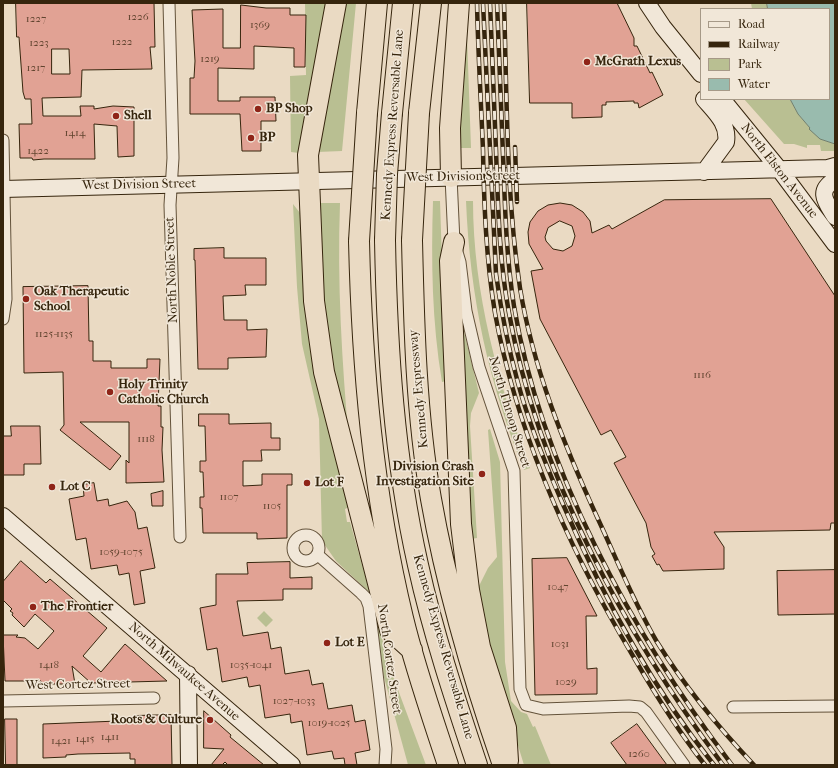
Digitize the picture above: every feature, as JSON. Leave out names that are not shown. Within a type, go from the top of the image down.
[{"type":"highway","points":[[336,3],[308,154],[314,301],[324,372],[390,630],[412,650]]},
{"type":"highway","points":[[377,3],[367,114],[359,241],[362,347],[374,462],[395,583],[412,650],[448,765]]},
{"type":"highway","name":"Kennedy Express Reversable Lane","points":[[403,3],[387,174],[385,240],[388,357],[397,441],[408,516],[432,620],[451,686],[477,765]]},
{"type":"highway","name":"Kennedy Expressway","points":[[431,3],[419,112],[412,240],[415,362],[431,498],[457,620],[476,688],[503,765]]},
{"type":"highway","points":[[450,177],[450,128],[459,3]]},
{"type":"highway","points":[[454,242],[450,262],[461,524],[469,590],[480,647],[506,728],[508,765]]},
{"type":"main road","points":[[647,3],[663,27],[700,73]]},
{"type":"main road","points":[[704,172],[726,142],[727,137],[725,125],[705,100]]},
{"type":"main road","name":"North Elston Avenue","points":[[723,100],[780,170],[835,244]]},
{"type":"main road","name":"West Division Street","points":[[4,189],[309,180],[780,170],[833,171]]},
{"type":"main road","points":[[833,171],[824,193],[826,202],[835,217]]},
{"type":"main road","name":"North Milwaukee Avenue","points":[[3,516],[9,527],[188,674],[292,765]]},
{"type":"main road","points":[[188,674],[189,765]]},
{"type":"street","name":"North Noble Street","points":[[169,3],[173,158],[171,185],[180,537]]},
{"type":"street","points":[[3,140],[6,300],[3,319]]},
{"type":"street","name":"North Throop Street","points":[[450,177],[454,242],[460,262],[466,311],[479,367],[514,471],[520,688],[526,705],[543,709],[629,706],[640,707],[646,712],[684,765]]},
{"type":"street","name":"North Cortez Street","points":[[318,555],[361,593],[366,598],[369,606],[386,749],[385,765]]},
{"type":"street","name":"West Cortez Street","points":[[3,701],[154,698]]},
{"type":"street","points":[[732,707],[835,706]]},
{"type":"green space","points":[[305,3],[328,3],[299,153],[291,152],[290,76],[306,75]]},
{"type":"green space","points":[[341,3],[356,3],[342,151],[317,152],[316,148],[330,91]]},
{"type":"green space","points":[[751,3],[767,3],[768,8],[752,8]]},
{"type":"green space","points":[[466,9],[471,148],[456,148]]},
{"type":"green space","points":[[745,100],[791,100],[798,114],[820,139],[835,144],[835,151],[821,151],[820,145],[807,145],[807,148],[794,144],[784,144]]},
{"type":"green space","points":[[433,201],[440,201],[446,381],[442,382],[434,314],[432,247]]},
{"type":"green space","points":[[466,201],[473,201],[477,269],[483,303],[498,370],[518,436],[530,468],[524,470],[500,404],[483,338],[472,271]]},
{"type":"green space","points":[[318,203],[340,203],[339,263],[341,322],[349,442],[327,356]]},
{"type":"green space","points":[[293,204],[300,213],[349,507],[345,509],[347,522],[350,522],[370,593],[336,561],[322,541],[319,419],[302,344],[297,287]]},
{"type":"green space","points":[[458,328],[463,328],[479,393],[471,413],[470,426],[477,538],[471,539]]},
{"type":"green space","points":[[490,429],[500,462],[505,662],[511,701],[521,712],[527,714],[533,727],[535,726],[551,765],[524,765],[487,638],[479,586],[488,568],[497,557],[488,430]]},
{"type":"green space","points":[[264,611],[273,620],[266,627],[257,618]]},
{"type":"green space","points":[[375,615],[394,679],[426,765],[408,765],[382,670]]},
{"type":"water","points":[[767,3],[835,3],[835,144],[820,139],[809,129],[810,128],[798,114],[791,100],[830,100],[830,8],[768,8]]},
{"type":"building","points":[[16,3],[154,3],[155,47],[150,47],[152,69],[82,70],[81,97],[42,98],[43,116],[81,116],[80,106],[94,106],[94,109],[113,106],[134,107],[134,156],[118,157],[117,126],[94,124],[95,159],[33,160],[32,158],[20,158],[19,124],[32,124],[31,99],[25,99],[23,92],[19,37],[17,37]],"holes":[[[52,49],[69,49],[70,74],[52,74]]]},
{"type":"building","name":"McGrath Lexus","points":[[527,3],[617,3],[634,38],[634,46],[637,46],[663,95],[639,108],[638,103],[634,103],[634,101],[606,102],[606,105],[602,105],[602,117],[572,118],[572,103],[530,103]]},
{"type":"building","points":[[241,5],[266,8],[290,8],[290,15],[306,15],[305,67],[294,67],[294,48],[254,46],[254,69],[218,68],[218,101],[240,101],[240,97],[275,97],[276,121],[261,121],[261,151],[242,151],[240,114],[190,114],[190,78],[194,78],[195,61],[192,10],[223,9],[223,48],[240,48]]},
{"type":"building","points":[[771,199],[835,296],[835,523],[831,523],[830,530],[714,532],[724,547],[724,569],[663,571],[659,564],[657,565],[652,556],[655,554],[651,547],[646,523],[614,463],[626,457],[611,430],[601,435],[540,319],[531,271],[543,269],[529,244],[528,232],[530,222],[538,211],[548,205],[560,203],[572,205],[583,212],[590,221],[592,233],[609,225],[612,229],[664,200]],"holes":[[[560,221],[572,226],[575,236],[572,246],[563,251],[553,249],[546,241],[545,237],[548,228]]]},
{"type":"building","points":[[224,248],[224,258],[266,258],[266,285],[245,285],[246,295],[223,296],[224,320],[247,320],[247,330],[267,329],[266,357],[228,358],[228,369],[198,369],[194,249]]},
{"type":"building","points":[[88,286],[89,341],[93,341],[93,361],[111,361],[111,368],[147,368],[147,359],[160,359],[158,406],[161,406],[161,427],[163,427],[162,450],[164,482],[126,483],[126,460],[129,463],[129,422],[80,422],[121,456],[110,470],[60,430],[64,425],[63,372],[24,373],[23,287]]},
{"type":"building","points":[[199,414],[229,414],[229,424],[271,423],[271,438],[280,438],[280,450],[261,450],[262,461],[243,461],[243,486],[262,485],[262,474],[292,474],[292,485],[287,485],[287,538],[257,539],[257,533],[203,533],[200,497],[204,497],[203,472],[200,472],[200,461],[206,461],[205,426],[199,426]]},
{"type":"building","points":[[11,426],[40,426],[41,464],[24,464],[24,475],[3,475],[3,436],[11,436]]},
{"type":"building","points":[[94,483],[97,501],[108,499],[109,506],[127,501],[135,512],[138,529],[147,527],[155,568],[140,571],[145,603],[134,605],[129,573],[119,575],[117,565],[91,569],[86,538],[76,540],[69,499],[84,496],[83,485]]},
{"type":"building","points":[[163,491],[163,506],[152,506],[151,494]]},
{"type":"building","points":[[567,558],[597,616],[586,616],[587,669],[597,668],[597,694],[535,695],[532,559]]},
{"type":"building","points":[[21,561],[46,583],[50,579],[107,628],[83,656],[101,672],[125,644],[167,681],[91,683],[72,666],[75,684],[41,684],[41,681],[5,681],[3,635],[18,635],[16,637],[25,638],[38,649],[54,631],[35,614],[24,627],[12,615],[13,613],[10,611],[12,609],[3,600],[3,582]]},
{"type":"building","points":[[290,562],[290,578],[312,577],[312,589],[283,589],[283,600],[237,601],[243,636],[268,632],[271,649],[281,647],[285,674],[309,670],[312,685],[323,683],[328,709],[352,705],[355,722],[365,720],[370,750],[355,753],[357,765],[345,765],[344,758],[334,759],[332,751],[307,755],[302,721],[291,723],[290,714],[265,718],[260,685],[249,687],[247,677],[222,682],[217,648],[207,650],[200,608],[216,605],[216,574],[248,574],[247,563]]},
{"type":"building","points":[[835,570],[835,614],[778,615],[777,571]]},
{"type":"building","points":[[204,711],[231,735],[230,737],[264,765],[228,765],[225,762],[222,765],[211,765],[224,749],[204,748]]},
{"type":"building","points":[[171,715],[172,765],[135,765],[135,759],[130,759],[130,753],[78,754],[66,755],[66,757],[43,758],[43,724],[118,721],[118,719],[134,719],[134,716]]},
{"type":"building","points":[[5,719],[17,719],[17,765],[6,765]]},
{"type":"building","points":[[637,724],[667,765],[627,765],[611,743]]},
{"type":"railway","points":[[477,3],[485,211],[489,272],[495,313],[517,403],[549,490],[567,533],[588,575],[650,684],[676,726],[705,765]]},
{"type":"railway","points":[[483,3],[496,274],[508,342],[522,398],[538,443],[577,537],[611,605],[629,639],[669,704],[714,765]]},
{"type":"railway","points":[[490,3],[498,212],[503,273],[509,313],[523,374],[541,434],[564,493],[590,551],[620,608],[687,715],[723,765]]},
{"type":"railway","points":[[497,3],[505,212],[511,287],[527,367],[546,428],[569,488],[596,548],[660,661],[695,715],[732,765]]},
{"type":"railway","points":[[504,3],[508,146],[515,253],[526,318],[541,377],[585,491],[626,581],[657,642],[691,691],[754,765]]},
{"type":"railway","points":[[515,147],[517,202]]},
{"type":"place","name":"McGrath Lexus","points":[[587,62]]},
{"type":"place","name":"BP Shop","points":[[258,109]]},
{"type":"place","name":"Shell","points":[[116,116]]},
{"type":"place","name":"BP","points":[[251,138]]},
{"type":"place","name":"Oak Therapeutic School","points":[[26,299]]},
{"type":"place","name":"Holy Trinity Catholic Church","points":[[110,392]]},
{"type":"place","name":"Division Crash Investigation Site","points":[[482,474]]},
{"type":"place","name":"Lot F","points":[[307,483]]},
{"type":"place","name":"Lot C","points":[[52,487]]},
{"type":"place","name":"The Frontier","points":[[33,607]]},
{"type":"place","name":"Lot E","points":[[327,643]]},
{"type":"place","name":"Roots & Culture","points":[[210,720]]}]
